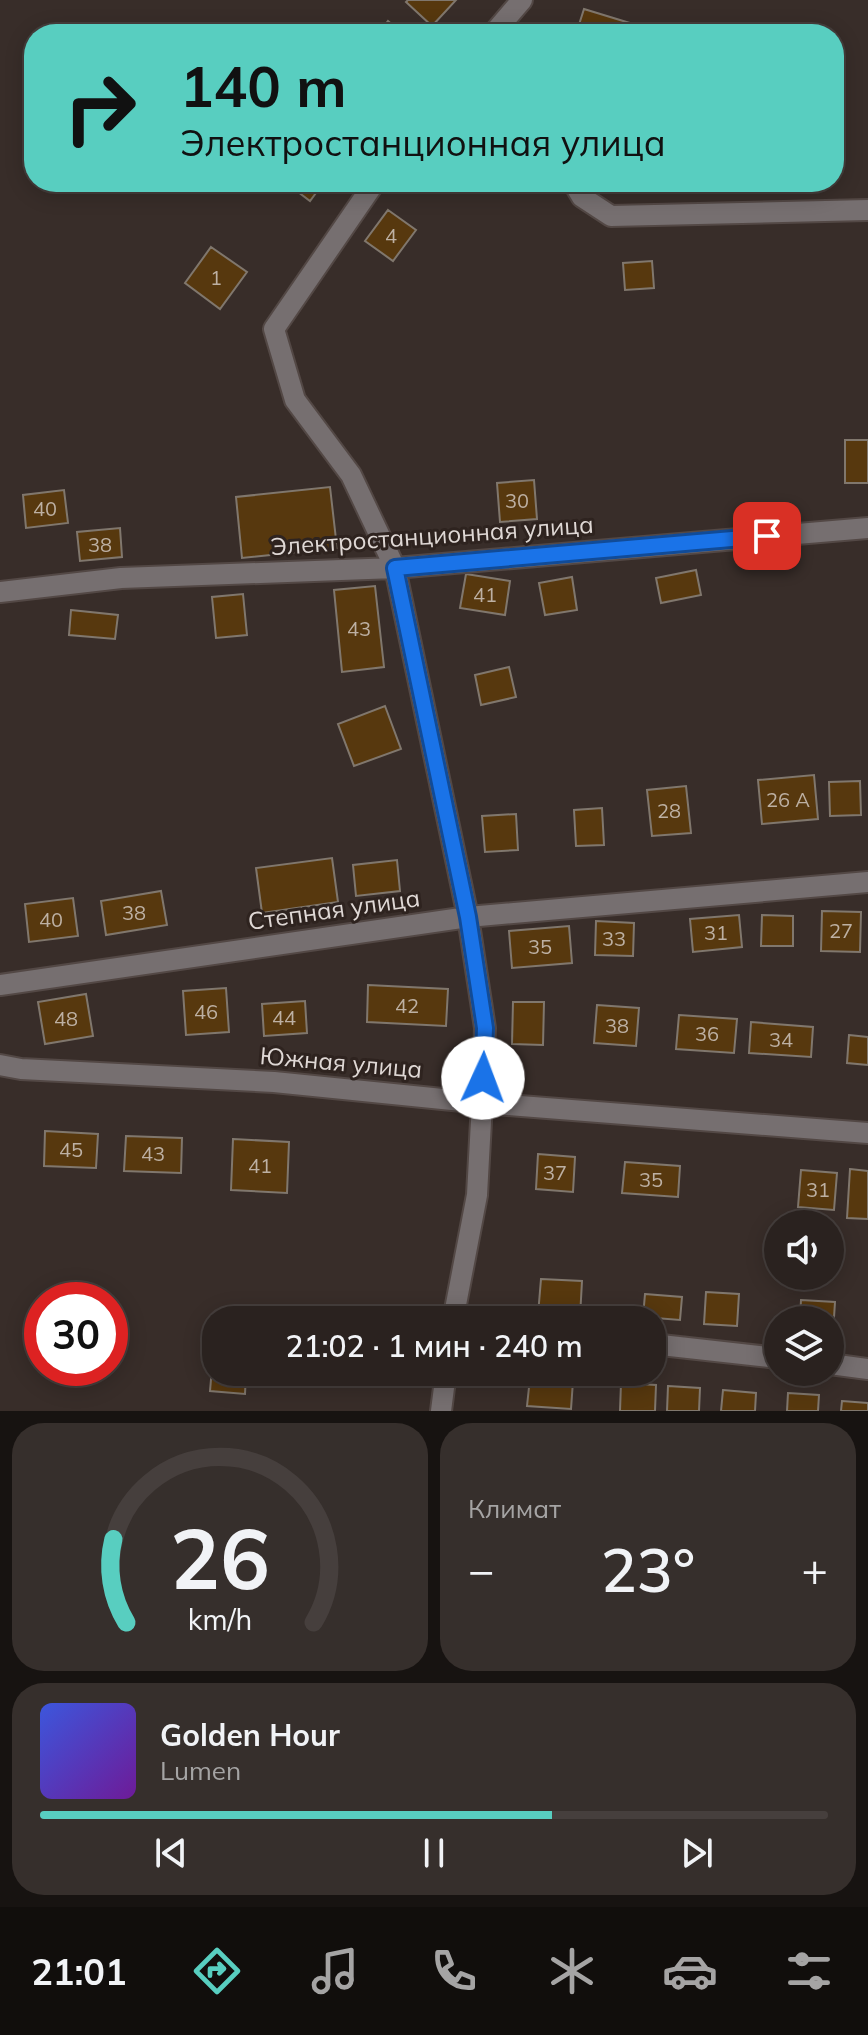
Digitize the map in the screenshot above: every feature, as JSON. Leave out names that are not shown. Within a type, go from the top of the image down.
[{"type":"street","points":[[502,24],[522,0]]},
{"type":"street","points":[[368,192],[274,329],[295,400],[351,475],[395,568],[468,917],[485,1028],[477,1195],[456,1306]]},
{"type":"street","points":[[579,192],[611,216],[868,210]]},
{"type":"street","name":"Электростанционная улица","points":[[0,592],[121,578],[395,568],[868,528]]},
{"type":"street","name":"Степная улица","points":[[0,985],[468,917],[868,882]]},
{"type":"street","name":"Южная улица","points":[[0,1065],[21,1069],[274,1082],[482,1103],[868,1133]]},
{"type":"street","points":[[666,1346],[764,1356]]},
{"type":"street","points":[[844,1366],[868,1369]]},
{"type":"street","points":[[441,1411],[444,1386]]},
{"type":"building","points":[[456,0],[434,24],[430,24],[406,2]]},
{"type":"building","points":[[584,9],[633,24],[579,24]]},
{"type":"building","points":[[298,192],[317,192],[310,201]]},
{"type":"building","points":[[388,210],[416,230],[393,261],[365,241]]},
{"type":"building","points":[[211,247],[247,272],[220,309],[185,283]]},
{"type":"building","points":[[652,261],[654,288],[625,290],[623,263]]},
{"type":"building","points":[[845,440],[868,440],[868,483],[845,483]]},
{"type":"building","points":[[534,480],[537,519],[500,522],[497,483]]},
{"type":"building","points":[[330,487],[337,548],[242,558],[236,497]]},
{"type":"building","points":[[64,490],[68,523],[26,528],[23,495]]},
{"type":"building","points":[[120,528],[122,557],[80,561],[77,532]]},
{"type":"building","points":[[696,570],[701,595],[661,603],[656,578]]},
{"type":"building","points":[[466,574],[510,581],[505,615],[460,608]]},
{"type":"building","points":[[572,577],[577,610],[545,615],[539,583]]},
{"type":"building","points":[[375,586],[384,667],[342,672],[334,590]]},
{"type":"building","points":[[243,594],[247,635],[216,638],[212,597]]},
{"type":"building","points":[[71,610],[118,615],[115,639],[69,635]]},
{"type":"building","points":[[509,667],[516,697],[481,705],[475,675]]},
{"type":"building","points":[[385,706],[401,749],[354,766],[338,724]]},
{"type":"building","points":[[814,775],[818,819],[762,824],[758,780]]},
{"type":"building","points":[[860,781],[861,815],[830,816],[829,782]]},
{"type":"building","points":[[686,786],[691,833],[652,836],[647,790]]},
{"type":"building","points":[[602,808],[604,845],[576,846],[574,810]]},
{"type":"building","points":[[516,814],[518,850],[485,852],[482,816]]},
{"type":"building","points":[[332,858],[338,902],[262,913],[256,868]]},
{"type":"building","points":[[397,860],[400,891],[356,896],[353,865]]},
{"type":"building","points":[[161,891],[167,925],[106,935],[101,901]]},
{"type":"building","points":[[73,898],[78,936],[29,942],[25,904]]},
{"type":"building","points":[[822,911],[861,912],[860,952],[821,951]]},
{"type":"building","points":[[739,915],[742,947],[693,952],[690,919]]},
{"type":"building","points":[[762,915],[793,916],[793,946],[761,946]]},
{"type":"building","points":[[596,921],[634,923],[633,956],[595,955]]},
{"type":"building","points":[[569,926],[572,963],[512,968],[509,931]]},
{"type":"building","points":[[368,985],[448,989],[446,1026],[367,1022]]},
{"type":"building","points":[[226,988],[229,1032],[186,1035],[183,991]]},
{"type":"building","points":[[86,994],[93,1036],[45,1044],[38,1002]]},
{"type":"building","points":[[305,1001],[307,1033],[264,1036],[262,1004]]},
{"type":"building","points":[[513,1002],[544,1002],[543,1045],[512,1044]]},
{"type":"building","points":[[597,1005],[639,1008],[636,1046],[594,1043]]},
{"type":"building","points":[[679,1015],[737,1019],[734,1053],[676,1049]]},
{"type":"building","points":[[751,1022],[813,1027],[811,1057],[749,1053]]},
{"type":"building","points":[[849,1035],[868,1037],[868,1065],[847,1063]]},
{"type":"building","points":[[45,1131],[98,1134],[96,1168],[44,1166]]},
{"type":"building","points":[[126,1136],[182,1138],[181,1173],[124,1171]]},
{"type":"building","points":[[233,1139],[289,1142],[287,1193],[231,1190]]},
{"type":"building","points":[[538,1154],[575,1157],[573,1192],[536,1189]]},
{"type":"building","points":[[625,1162],[680,1166],[678,1197],[622,1193]]},
{"type":"building","points":[[850,1169],[868,1171],[868,1219],[847,1218]]},
{"type":"building","points":[[801,1170],[837,1173],[834,1210],[798,1207]]},
{"type":"building","points":[[541,1279],[582,1281],[581,1306],[539,1306]]},
{"type":"building","points":[[706,1292],[739,1294],[737,1326],[704,1324]]},
{"type":"building","points":[[645,1294],[682,1297],[680,1320],[666,1319],[666,1306],[644,1306]]},
{"type":"building","points":[[801,1300],[835,1302],[835,1306],[801,1306]]},
{"type":"building","points":[[210,1386],[245,1386],[245,1394],[210,1391]]},
{"type":"building","points":[[529,1386],[573,1386],[571,1409],[527,1406]]},
{"type":"building","points":[[621,1386],[656,1386],[655,1411],[620,1411]]},
{"type":"building","points":[[668,1386],[700,1388],[699,1411],[667,1411]]},
{"type":"building","points":[[723,1390],[756,1393],[755,1411],[721,1411]]},
{"type":"building","points":[[788,1393],[819,1395],[818,1411],[787,1411]]},
{"type":"building","points":[[842,1401],[868,1403],[868,1411],[841,1411]]},
{"type":"route","points":[[483,1078],[485,1028],[468,917],[395,568],[767,536]]}]
